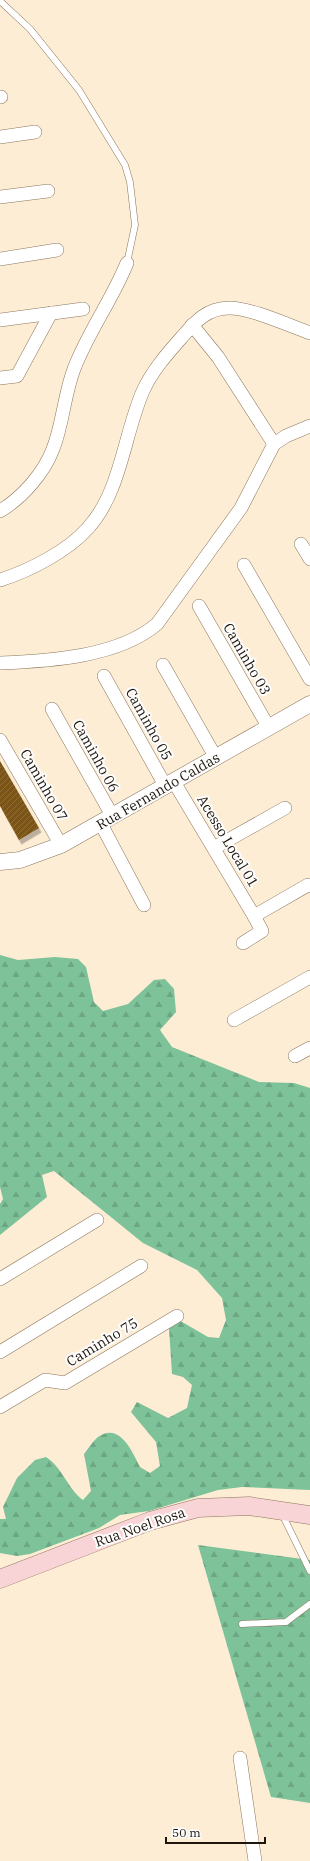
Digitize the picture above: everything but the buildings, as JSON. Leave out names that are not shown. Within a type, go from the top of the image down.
[{"type":"main road","name":"Rua Noel Rosa","points":[[0,1579],[150,1521],[198,1508],[249,1506],[310,1515]]},
{"type":"street","points":[[0,137],[35,132]]},
{"type":"street","points":[[0,197],[48,191]]},
{"type":"street","points":[[0,258],[57,250]]},
{"type":"street","points":[[0,511],[23,493],[41,473],[53,450],[66,394],[74,370],[85,344],[116,290],[127,263]]},
{"type":"street","points":[[0,580],[50,557],[70,545],[88,528],[101,509],[122,461],[143,390],[154,371],[200,317],[228,308],[242,309],[310,332]]},
{"type":"street","points":[[0,320],[83,309]]},
{"type":"street","points":[[0,378],[17,376],[51,313]]},
{"type":"street","points":[[192,325],[218,357],[274,444]]},
{"type":"street","points":[[0,663],[56,660],[87,654],[146,634],[157,624],[241,508],[274,444],[286,436],[310,426]]},
{"type":"street","points":[[301,544],[310,559]]},
{"type":"street","points":[[244,565],[310,678]]},
{"type":"street","name":"Caminho 03","points":[[199,606],[268,728]]},
{"type":"street","points":[[163,665],[216,758]]},
{"type":"street","name":"Caminho 05","points":[[104,676],[170,784]]},
{"type":"street","name":"Rua Fernando Caldas","points":[[0,862],[20,860],[61,846],[310,704]]},
{"type":"street","name":"Caminho 06","points":[[52,709],[107,821],[144,905]]},
{"type":"street","name":"Caminho 07","points":[[0,740],[61,846]]},
{"type":"street","name":"Acesso Local 01","points":[[170,784],[214,848],[262,931],[243,943]]},
{"type":"street","points":[[214,848],[285,808]]},
{"type":"street","points":[[254,916],[308,885],[310,886]]},
{"type":"street","points":[[234,1020],[310,977]]},
{"type":"street","points":[[295,1056],[310,1048]]},
{"type":"street","points":[[0,1279],[97,1220]]},
{"type":"street","points":[[0,1352],[141,1266]]},
{"type":"street","name":"Caminho 75","points":[[0,1407],[45,1380],[65,1383],[177,1316]]},
{"type":"street","points":[[240,1758],[255,1861]]},
{"type":"lane","points":[[0,1],[30,30],[79,90],[125,165],[130,182],[134,225],[127,263]]},
{"type":"lane","points":[[281,1510],[310,1571]]},
{"type":"lane","points":[[242,1624],[286,1622],[310,1604]]},
{"type":"green space","points":[[0,955],[18,960],[55,957],[78,959],[86,967],[94,1002],[103,1011],[128,1004],[154,980],[165,979],[174,989],[176,1012],[160,1030],[172,1047],[259,1082],[294,1083],[310,1088],[310,1490],[242,1487],[218,1490],[149,1511],[120,1515],[99,1528],[30,1554],[17,1556],[0,1553],[0,1519],[6,1519],[3,1507],[17,1478],[35,1460],[46,1457],[52,1462],[73,1490],[83,1500],[91,1491],[84,1454],[98,1437],[106,1433],[113,1433],[125,1441],[134,1454],[140,1467],[150,1473],[160,1466],[156,1442],[131,1412],[137,1402],[168,1418],[187,1408],[192,1385],[183,1377],[172,1374],[169,1328],[177,1319],[208,1337],[219,1338],[226,1320],[222,1298],[197,1270],[143,1243],[54,1171],[42,1175],[47,1197],[0,1235],[0,1204],[3,1199],[0,1187]]},
{"type":"green space","points":[[198,1545],[310,1560],[310,1803],[271,1797]]}]
